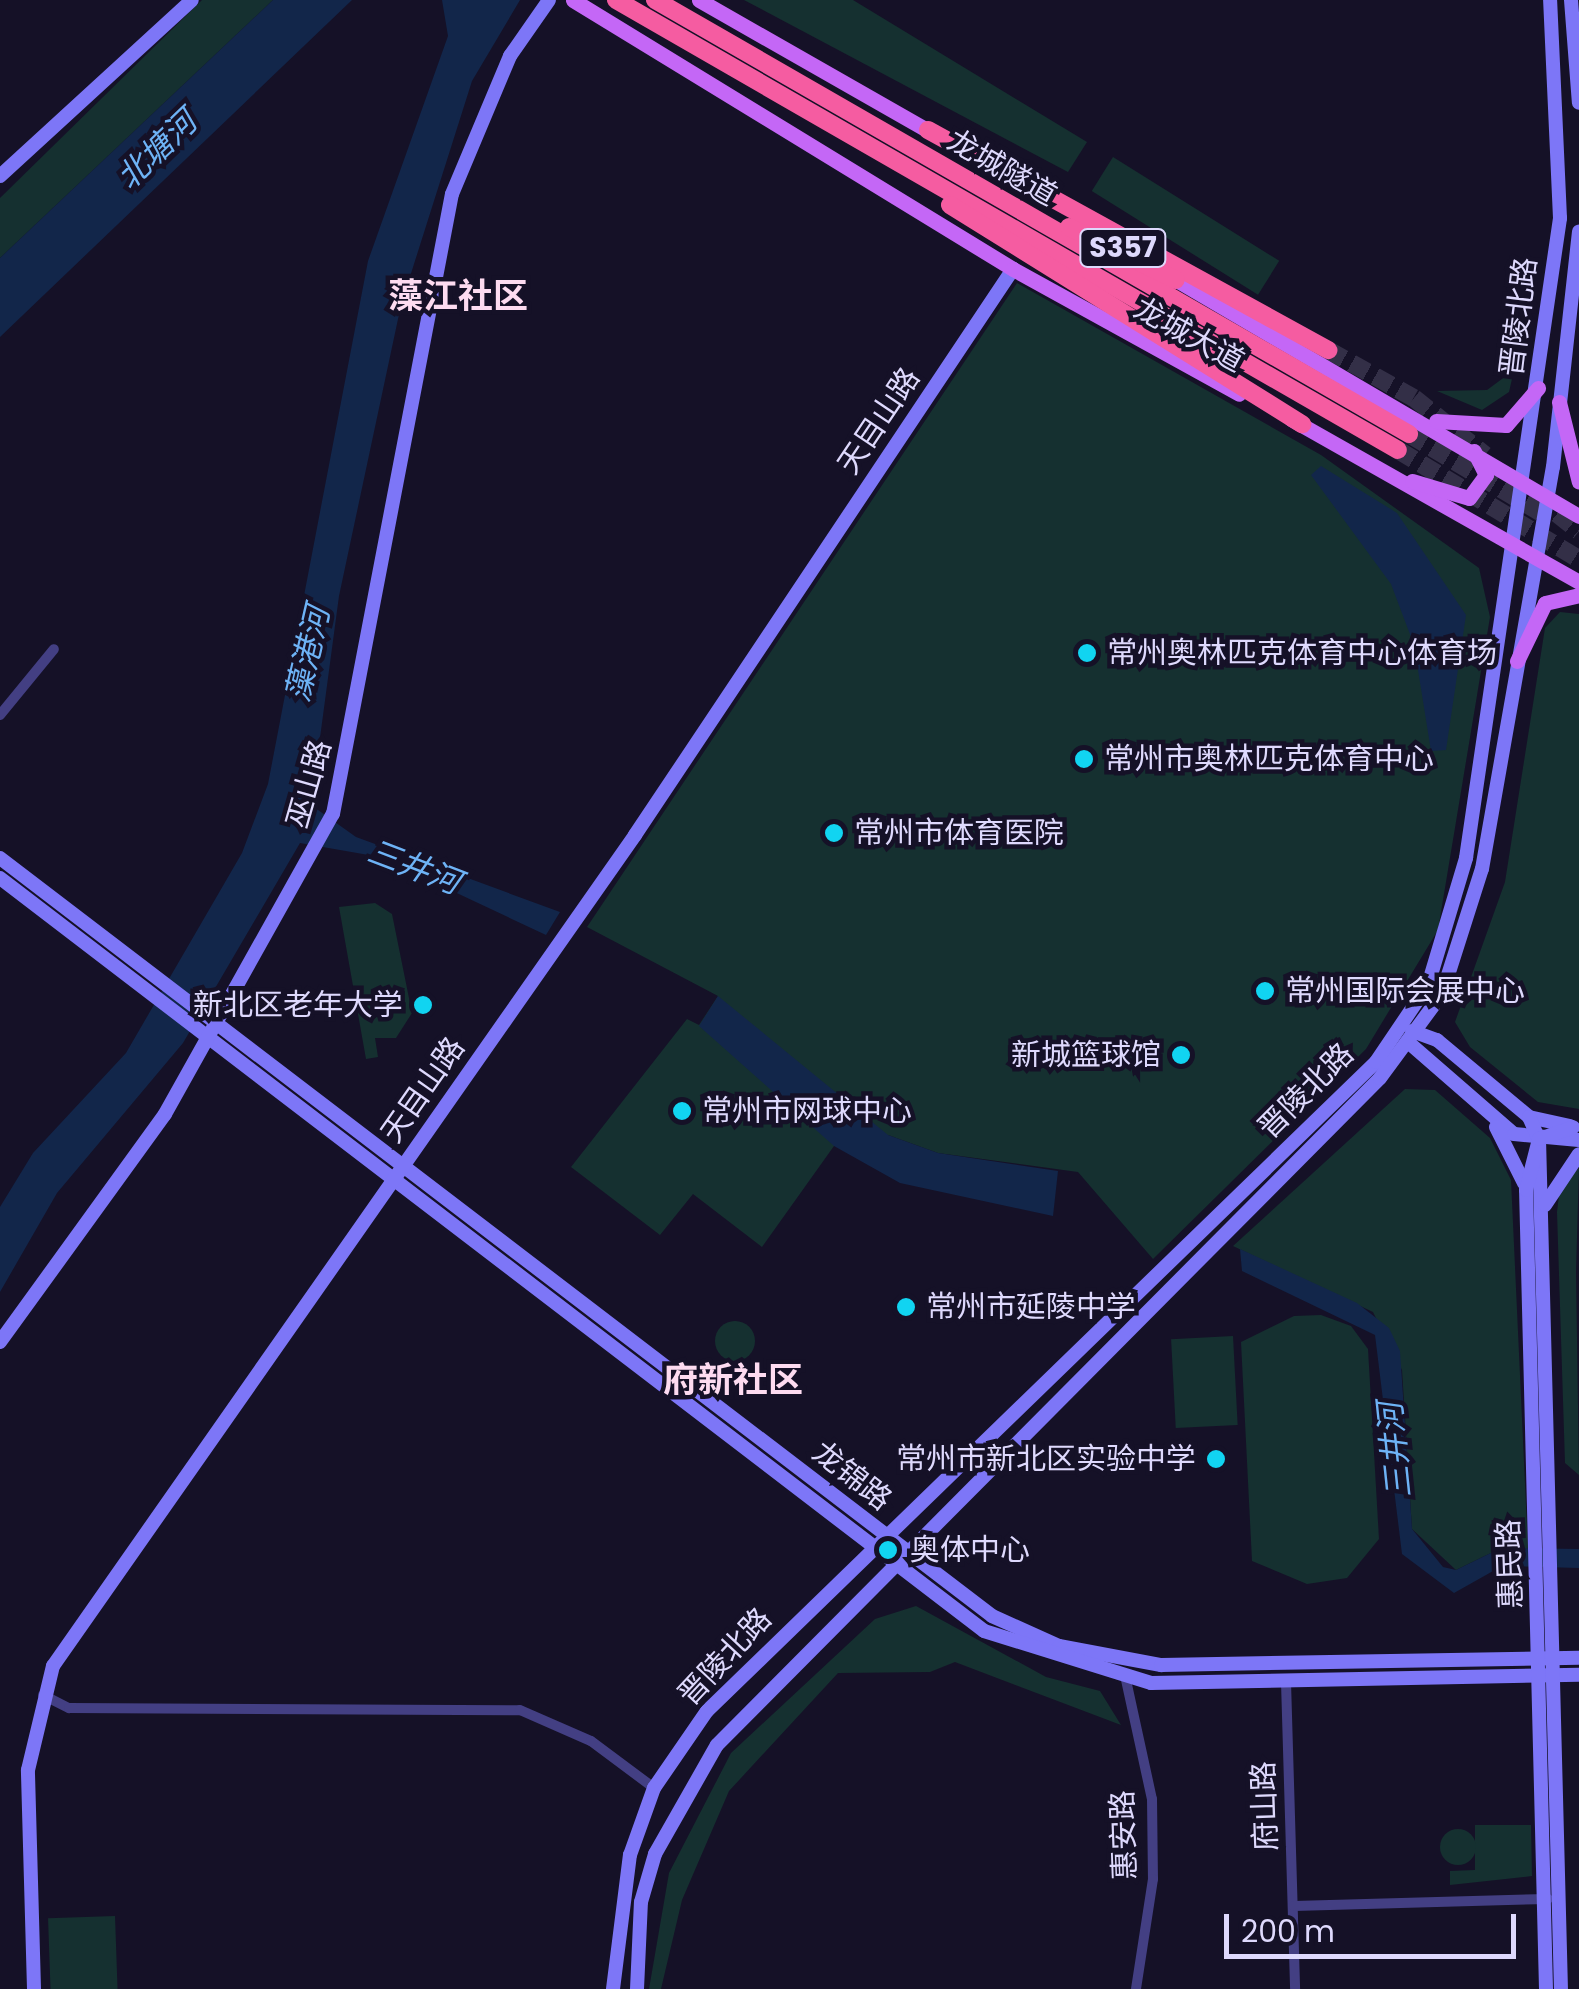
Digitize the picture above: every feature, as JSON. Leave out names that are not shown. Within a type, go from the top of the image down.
[{"type":"highway","points":[[616,0],[770,78],[857,104],[1176,280]]},
{"type":"highway","points":[[655,0],[1302,424]]},
{"type":"highway","name":"龙城隧道","points":[[770,78],[1404,442]]},
{"type":"highway","points":[[928,130],[1328,350]]},
{"type":"main road","points":[[0,164],[182,0]]},
{"type":"main road","points":[[0,176],[192,0]]},
{"type":"main road","name":"巫山路","points":[[0,1342],[203,1037],[318,852],[333,814],[452,194],[510,56],[550,0]]},
{"type":"main road","name":"龙城大道","points":[[573,0],[1014,270],[1302,424],[1514,550],[1579,582]]},
{"type":"main road","name":"龙城大道","points":[[699,0],[928,130],[1176,280],[1526,478],[1579,516]]},
{"type":"main road","points":[[1550,6],[1574,6],[1579,103]]},
{"type":"main road","name":"晋陵北路","points":[[614,1989],[622,1888],[654,1788],[707,1711],[883,1535],[1409,1036],[1450,926],[1526,478],[1562,178],[1550,6]]},
{"type":"main road","name":"晋陵北路","points":[[637,1989],[641,1902],[678,1805],[717,1745],[890,1562],[1409,1036],[1467,932],[1546,496],[1579,231]]},
{"type":"main road","name":"天目山路","points":[[34,1989],[28,1770],[42,1695],[76,1626],[405,1164],[1014,270]]},
{"type":"main road","points":[[1401,408],[1484,430],[1506,425],[1538,388]]},
{"type":"main road","points":[[1559,402],[1579,482]]},
{"type":"main road","points":[[1376,467],[1469,498],[1486,476],[1467,446]]},
{"type":"main road","points":[[1517,660],[1545,604],[1579,595]]},
{"type":"main road","name":"龙锦路","points":[[0,858],[992,1616],[1126,1662],[1579,1658]]},
{"type":"main road","name":"龙锦路","points":[[0,878],[984,1632],[1126,1680],[1286,1682],[1579,1675]]},
{"type":"main road","points":[[1409,1036],[1459,1060],[1529,1117],[1577,1131]]},
{"type":"main road","points":[[1409,1036],[1442,1078],[1514,1134],[1539,1139],[1577,1131]]},
{"type":"main road","points":[[1442,1078],[1439,1066],[1459,1060]]},
{"type":"main road","points":[[1483,1110],[1526,1190]]},
{"type":"main road","name":"惠民路","points":[[1529,1117],[1539,1139],[1545,1546]]},
{"type":"main road","name":"惠民路","points":[[1539,1139],[1526,1190],[1546,1568],[1551,1899],[1546,1989]]},
{"type":"main road","points":[[1541,1220],[1550,1187],[1579,1154]]},
{"type":"main road","name":"惠民路","points":[[1551,1899],[1561,1989]]},
{"type":"street","points":[[0,716],[54,648]]},
{"type":"street","name":"惠安路","points":[[1126,1680],[1152,1800],[1153,1879],[1136,1989]]},
{"type":"street","name":"府山路","points":[[1286,1682],[1296,1989]]},
{"type":"street","points":[[42,1695],[69,1708],[520,1710],[591,1741],[654,1788]]},
{"type":"street","points":[[1294,1906],[1551,1899]]},
{"type":"green space","points":[[202,0],[273,0],[0,258],[0,198]]},
{"type":"green space","points":[[744,0],[853,0],[1087,142],[1068,172]]},
{"type":"green space","points":[[1113,157],[1279,261],[1258,295],[1092,191]]},
{"type":"green space","name":"常州市奥林匹克体育中心","points":[[1017,283],[1321,455],[1479,568],[1490,617],[1438,930],[1366,1049],[1153,1259],[1078,1172],[938,1153],[888,1135],[834,1146],[762,1247],[693,1194],[660,1235],[571,1167],[687,1019],[699,1025],[718,996],[587,927]]},
{"type":"green space","points":[[1514,370],[1509,392],[1482,410],[1437,391],[1487,390]]},
{"type":"green space","points":[[1560,612],[1579,614],[1579,1109],[1538,1102],[1470,1047],[1455,1022],[1505,882],[1545,628]]},
{"type":"green space","points":[[375,903],[392,914],[412,1013],[396,1038],[375,1038],[378,1057],[366,1059],[339,907]]},
{"type":"green space","points":[[1405,1089],[1435,1090],[1490,1138],[1511,1180],[1528,1549],[1501,1548],[1456,1570],[1412,1529],[1402,1370],[1373,1312],[1233,1246]]},
{"type":"green space","points":[[1579,1168],[1579,1475],[1565,1463],[1557,1212],[1560,1187]]},
{"type":"green space","points":[[1321,1315],[1351,1326],[1368,1349],[1379,1539],[1347,1578],[1307,1584],[1252,1561],[1241,1342],[1294,1316]]},
{"type":"green space","points":[[735,1321],[749,1327],[755,1341],[749,1355],[735,1361],[721,1355],[715,1341],[721,1327]]},
{"type":"green space","points":[[1233,1336],[1238,1425],[1176,1428],[1171,1339]]},
{"type":"green space","points":[[916,1606],[1046,1677],[1100,1691],[1121,1725],[955,1662],[930,1672],[838,1673],[729,1791],[682,1900],[661,1989],[649,1989],[669,1873],[731,1753],[875,1619]]},
{"type":"green space","points":[[1475,1825],[1531,1825],[1532,1876],[1450,1885],[1450,1871],[1475,1870]]},
{"type":"green space","points":[[1458,1829],[1471,1834],[1476,1847],[1471,1860],[1458,1865],[1445,1860],[1440,1847],[1445,1834]]},
{"type":"green space","points":[[115,1916],[118,1989],[51,1989],[48,1918]]},
{"type":"water","name":"北塘河","points":[[273,0],[352,0],[0,337],[0,258]]},
{"type":"water","points":[[442,0],[520,0],[472,81],[401,305],[339,596],[311,805],[356,837],[560,912],[546,935],[380,857],[300,843],[183,1043],[57,1193],[0,1292],[0,1207],[33,1153],[126,1053],[242,853],[268,784],[368,261],[448,36]]},
{"type":"water","points":[[1321,466],[1397,513],[1466,615],[1446,750],[1431,751],[1414,645],[1391,584],[1311,475]]},
{"type":"water","points":[[718,996],[888,1135],[938,1153],[1058,1171],[1053,1216],[900,1183],[834,1146],[699,1026]]},
{"type":"water","name":"三井河","points":[[1240,1249],[1357,1303],[1389,1328],[1400,1351],[1412,1529],[1443,1567],[1456,1570],[1501,1548],[1579,1549],[1579,1568],[1502,1566],[1454,1593],[1402,1554],[1375,1335],[1242,1271]]},
{"type":"tunnel","points":[[1328,350],[1414,398],[1485,455]]},
{"type":"tunnel","points":[[1409,434],[1548,517]]},
{"type":"tunnel","points":[[1398,450],[1579,559]]},
{"type":"tunnel","points":[[1536,497],[1579,531]]},
{"type":"place","name":"常州奥林匹克体育中心体育场","points":[[1087,653]]},
{"type":"place","name":"常州市奥林匹克体育中心","points":[[1084,759]]},
{"type":"place","name":"常州市体育医院","points":[[834,833]]},
{"type":"place","name":"常州国际会展中心","points":[[1265,991]]},
{"type":"place","name":"新北区老年大学","points":[[423,1005]]},
{"type":"place","name":"新城篮球馆","points":[[1181,1055]]},
{"type":"place","name":"常州市网球中心","points":[[682,1111]]},
{"type":"place","name":"常州市延陵中学","points":[[906,1307]]},
{"type":"place","name":"常州市新北区实验中学","points":[[1216,1459]]},
{"type":"place","name":"奥体中心","points":[[888,1550]]},
{"type":"district","name":"藻江社区","points":[[458,296]]},
{"type":"district","name":"府新社区","points":[[733,1380]]},
{"type":"water label","name":"藻港河","points":[[308,654]]}]
